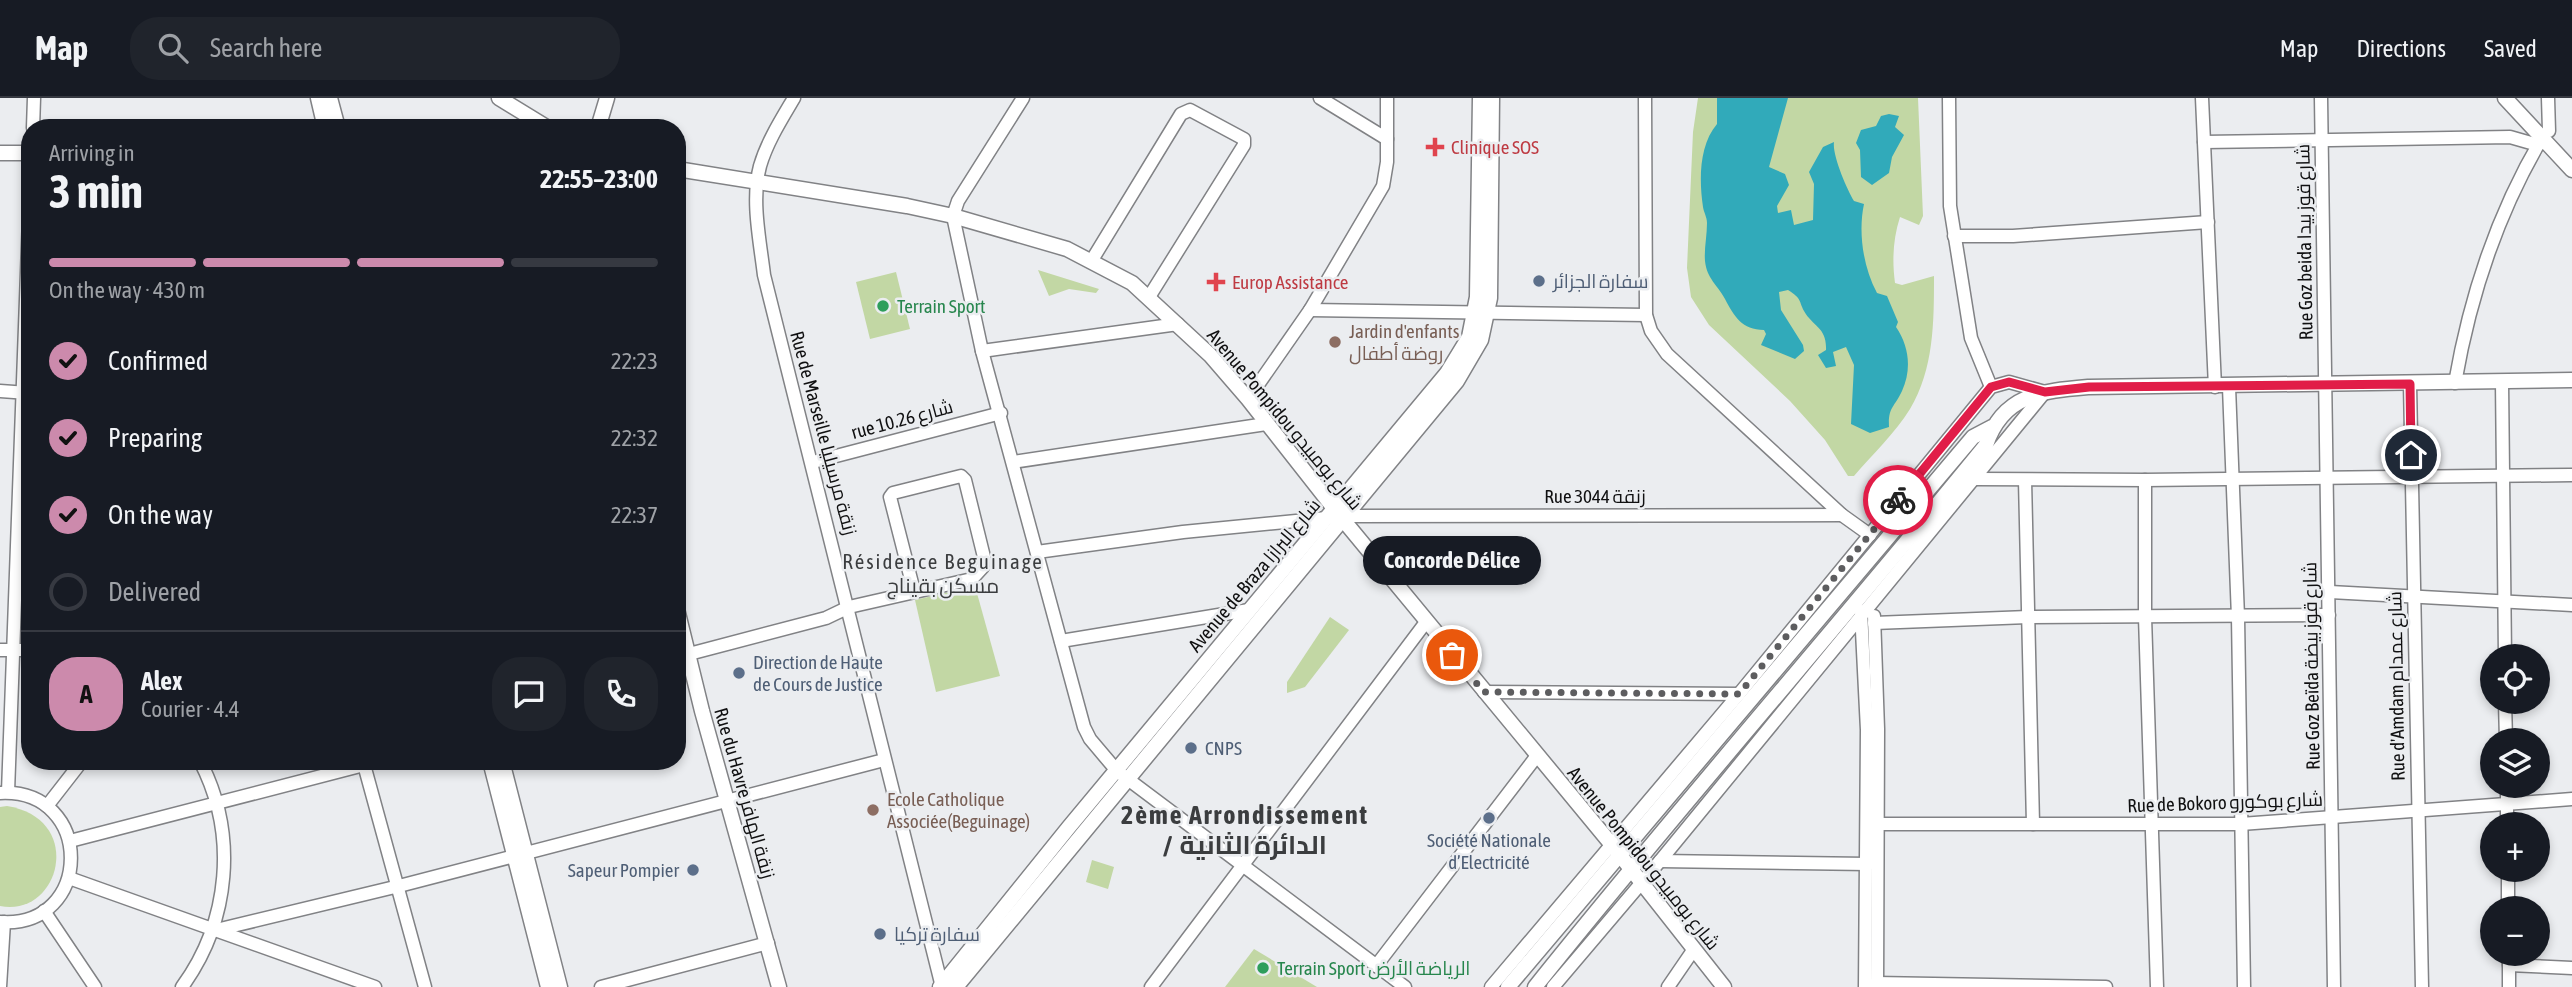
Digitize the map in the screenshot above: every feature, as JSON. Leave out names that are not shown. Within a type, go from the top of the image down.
[{"type":"main road","points":[[318,98],[323,119]]},
{"type":"main road","points":[[330,98],[336,119]]},
{"type":"main road","points":[[499,98],[533,119]]},
{"type":"main road","points":[[601,119],[607,98]]},
{"type":"main road","name":"Avenue de Braza شارع البرازا","points":[[1480,98],[1482,314]]},
{"type":"main road","name":"Avenue de Braza شارع البرازا","points":[[1123,775],[1338,516],[1457,381],[1474,356],[1482,314],[1492,98]]},
{"type":"main road","points":[[2505,98],[2572,170]]},
{"type":"main road","points":[[2519,98],[2543,138],[2572,156]]},
{"type":"main road","points":[[0,153],[21,153]]},
{"type":"main road","name":"Avenue Pompidou شارع بومبيدو","points":[[686,171],[907,206],[953,216],[1067,249],[1092,260],[1149,297],[1248,399],[1338,516],[1615,850],[1724,987]]},
{"type":"main road","points":[[1508,987],[1615,850],[1973,436],[1992,427],[2018,402],[2045,392],[2089,387],[2325,386],[2572,380]]},
{"type":"main road","points":[[1535,987],[1629,869],[1866,599],[1871,586],[1986,445],[1992,427]]},
{"type":"main road","name":"Avenue de Braza شارع البرازا","points":[[945,987],[1079,835],[1249,610],[1338,516]]},
{"type":"main road","name":"Rue du Havre زنقة الهافر","points":[[686,643],[779,987]]},
{"type":"main road","points":[[493,770],[560,987]]},
{"type":"main road","points":[[504,770],[548,987]]},
{"type":"street","points":[[33,119],[34,98]]},
{"type":"street","name":"Rue de Marseille زنقة مرسيليا","points":[[794,98],[764,156],[758,183],[758,229],[764,275],[849,607],[884,760],[945,987]]},
{"type":"street","points":[[1023,98],[958,201],[953,216],[982,351],[1084,727],[1097,748],[1123,775],[1405,987]]},
{"type":"street","points":[[1320,98],[1387,139]]},
{"type":"street","points":[[1248,399],[1310,310],[1384,186],[1387,98]]},
{"type":"street","points":[[1645,98],[1646,315],[1651,331],[1667,354],[1842,515],[1870,535]]},
{"type":"street","points":[[1949,98],[1950,206],[1954,236],[1971,338],[1991,387]]},
{"type":"street","points":[[2202,98],[2208,222],[2222,387],[2234,479],[2244,987]]},
{"type":"street","name":"Rue Goz beida شارع قوز بيدا","points":[[2321,98],[2325,386]]},
{"type":"street","points":[[2455,383],[2465,327],[2479,274],[2543,138],[2548,98]]},
{"type":"street","points":[[1092,260],[1181,114],[1190,110],[1244,139],[1244,145],[1149,297]]},
{"type":"street","points":[[2204,142],[2321,138],[2543,138]]},
{"type":"street","points":[[1954,236],[2013,236],[2208,222]]},
{"type":"street","points":[[1310,310],[1646,315]]},
{"type":"street","points":[[982,351],[1178,324]]},
{"type":"street","points":[[1491,987],[1615,850],[1991,387],[2009,382],[2045,392],[1976,479],[1866,599],[1861,613],[1660,861],[1553,987]]},
{"type":"street","points":[[2502,382],[2505,644]]},
{"type":"street","name":"Rue d'Amdam شارع عمدام","points":[[2410,384],[2422,987]]},
{"type":"street","name":"Rue Goz Beïda شارع قوز بيضة","points":[[2325,386],[2334,987]]},
{"type":"street","points":[[0,391],[21,393]]},
{"type":"street","name":"rue 10.26 شارع","points":[[813,462],[1000,413]]},
{"type":"street","points":[[1013,462],[1266,424]]},
{"type":"street","points":[[0,987],[2,922],[24,920],[44,911],[60,895],[69,878],[72,860],[70,841],[60,819],[47,806],[27,796],[4,792],[7,650],[21,461]]},
{"type":"street","points":[[1976,479],[2411,479],[2572,475]]},
{"type":"street","points":[[689,654],[826,618],[849,607],[972,579],[983,567],[984,558],[965,480],[961,476],[893,493],[890,497],[914,591]]},
{"type":"street","points":[[2025,480],[2033,824]]},
{"type":"street","points":[[2145,480],[2145,617],[2157,987]]},
{"type":"street","name":"Rue 3044 زنقة","points":[[1037,552],[1183,532],[1338,516],[1842,515]]},
{"type":"street","points":[[2330,592],[2572,605]]},
{"type":"street","points":[[1866,599],[1874,623],[1878,824],[1873,986]]},
{"type":"street","points":[[1061,641],[1249,610]]},
{"type":"street","points":[[1861,613],[1867,730],[1868,864],[1873,986]]},
{"type":"street","points":[[1874,623],[2028,617],[2329,615]]},
{"type":"street","points":[[1151,987],[1241,864],[1426,622]]},
{"type":"street","points":[[1484,692],[1739,694]]},
{"type":"street","points":[[1376,966],[1536,757]]},
{"type":"street","points":[[212,931],[399,886],[884,760]]},
{"type":"street","points":[[47,806],[75,770]]},
{"type":"street","points":[[182,987],[201,958],[212,931],[225,869],[223,834],[217,802],[204,770]]},
{"type":"street","points":[[70,841],[337,770]]},
{"type":"street","points":[[365,770],[425,987]]},
{"type":"street","points":[[2507,798],[2507,812]]},
{"type":"street","name":"Rue de Bokoro شارع بوكورو","points":[[1878,824],[2241,824],[2332,818],[2418,808],[2572,799]]},
{"type":"street","points":[[1660,861],[1868,864]]},
{"type":"street","points":[[69,878],[375,987]]},
{"type":"street","points":[[44,911],[95,987]]},
{"type":"street","points":[[601,987],[768,943]]},
{"type":"street","points":[[1668,987],[1693,950]]},
{"type":"street","points":[[2550,965],[2572,968]]},
{"type":"street","points":[[2509,966],[2510,987]]},
{"type":"street","points":[[1873,986],[2106,987]]},
{"type":"green space","points":[[1698,98],[1918,98],[1923,216],[1919,225],[1900,217],[1894,266],[1895,283],[1902,285],[1934,276],[1931,345],[1924,378],[1910,409],[1854,476],[1848,476],[1825,440],[1790,401],[1709,325],[1691,297],[1687,268],[1693,132]]},
{"type":"green space","points":[[1038,270],[1099,289],[1096,293],[1069,289],[1049,296]]},
{"type":"green space","name":"Terrain Sport","points":[[896,272],[910,329],[870,339],[856,282]]},
{"type":"green space","points":[[975,586],[1000,676],[936,692],[915,600]]},
{"type":"green space","points":[[1330,617],[1349,630],[1305,687],[1287,693],[1287,682]]},
{"type":"green space","points":[[7,806],[32,815],[48,829],[55,847],[56,865],[49,883],[38,897],[21,906],[0,906],[0,807]]},
{"type":"green space","points":[[1092,860],[1114,867],[1108,889],[1086,882]]},
{"type":"green space","name":"Terrain Sport الرياضة الأرض","points":[[1254,949],[1317,987],[1225,987]]},
{"type":"water","points":[[1717,98],[1788,98],[1769,167],[1785,174],[1789,185],[1777,206],[1778,213],[1791,210],[1794,225],[1813,220],[1814,184],[1809,172],[1823,147],[1834,142],[1838,163],[1848,189],[1854,201],[1864,204],[1862,238],[1868,272],[1877,293],[1887,296],[1908,358],[1905,383],[1891,411],[1889,427],[1870,433],[1851,424],[1854,365],[1846,347],[1833,352],[1836,366],[1826,368],[1818,355],[1826,350],[1824,336],[1804,311],[1796,295],[1788,290],[1779,292],[1781,310],[1803,345],[1804,351],[1795,359],[1761,345],[1766,334],[1764,330],[1744,325],[1710,277],[1705,261],[1707,219],[1703,207],[1701,174],[1707,142],[1717,124]]},
{"type":"water","points":[[1881,116],[1899,116],[1895,127],[1904,135],[1892,157],[1889,173],[1872,185],[1861,177],[1860,150],[1856,143],[1861,130],[1876,126]]},
{"type":"way so far","points":[[1452,655],[1484,692],[1739,694],[1898,500]]},
{"type":"place","name":"Clinique SOS","points":[[1435,147]]},
{"type":"place","name":"سفارة الجزائر","points":[[1539,281]]},
{"type":"place","name":"Europ Assistance","points":[[1216,282]]},
{"type":"place","name":"Terrain Sport","points":[[883,306]]},
{"type":"place","name":"Jardin d'enfants روضة أطفال","points":[[1335,342]]},
{"type":"place","name":"Concorde Délice","points":[[1452,655]]},
{"type":"place","name":"Direction de Haute de Cours de Justice","points":[[739,673]]},
{"type":"place","name":"CNPS","points":[[1191,748]]},
{"type":"place","name":"Ecole Catholique Associée(Beguinage)","points":[[873,810]]},
{"type":"place","name":"Société Nationale d’Electricité","points":[[1489,818]]},
{"type":"place","name":"Sapeur Pompier","points":[[693,870]]},
{"type":"place","name":"سفارة تركيا","points":[[880,934]]},
{"type":"place","name":"Terrain Sport الرياضة الأرض","points":[[1263,968]]},
{"type":"district","name":"Résidence Beguinage مسكن بقيناج","points":[[943,573]]},
{"type":"district","name":"2ème Arrondissement / الدائرة الثانية","points":[[1245,830]]},
{"type":"route","points":[[1898,500],[1991,387],[2009,382],[2045,392],[2089,387],[2410,384],[2411,455]]}]
